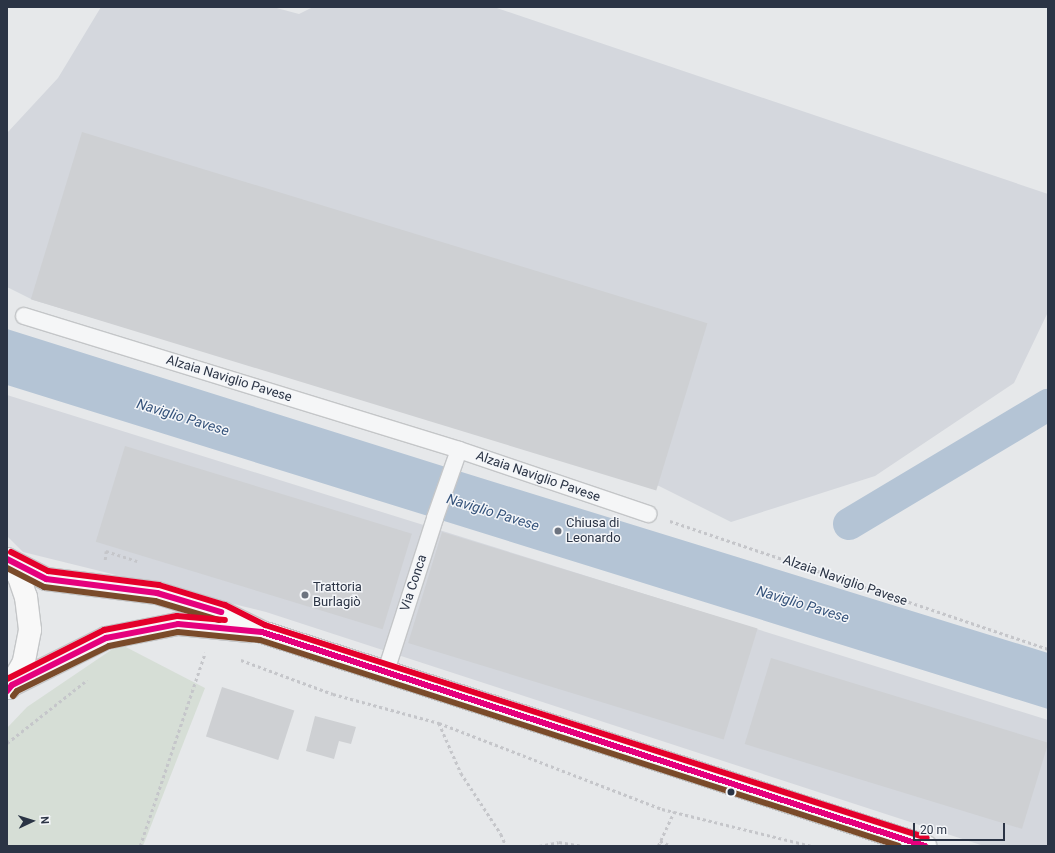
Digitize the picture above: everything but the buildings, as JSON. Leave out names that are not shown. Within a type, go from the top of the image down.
[{"type":"main road","points":[[7,559],[46,579],[157,593],[223,612],[262,632],[925,846]]},
{"type":"main road","points":[[7,559],[19,578],[26,598],[30,630],[24,662],[9,688]]},
{"type":"main road","points":[[9,688],[106,638],[178,624],[262,632]]},
{"type":"lane","name":"Alzaia Naviglio Pavese","points":[[24,316],[459,450],[648,514]]},
{"type":"lane","name":"Via Conca","points":[[386,671],[435,518],[459,450]]},
{"type":"path","name":"Alzaia Naviglio Pavese","points":[[648,514],[1048,650]]},
{"type":"path","points":[[140,846],[206,650],[198,650]]},
{"type":"path","points":[[239,659],[333,694],[439,723],[645,803],[674,812],[812,846]]},
{"type":"path","points":[[7,743],[91,677]]},
{"type":"path","points":[[439,723],[461,773],[501,834],[506,846]]},
{"type":"path","points":[[658,846],[674,812]]},
{"type":"path","points":[[660,841],[671,846]]},
{"type":"path","points":[[539,846],[559,842],[581,846]]},
{"type":"shaded area","points":[[101,7],[273,7],[299,14],[313,7],[494,7],[1048,194],[1048,312],[1014,383],[875,476],[731,522],[659,486],[33,300],[7,287],[7,133],[58,78]]},
{"type":"shaded area","points":[[7,395],[1048,720],[1048,846],[984,846],[266,612],[23,552],[7,536]]},
{"type":"shaded area","points":[[120,644],[205,688],[143,846],[7,846],[7,728],[27,707]]},
{"type":"water","name":"Naviglio Pavese","points":[[7,329],[452,469],[1048,653],[1048,709],[7,385]]},
{"type":"waterway","points":[[849,524],[1048,405]]},
{"type":"transit line","points":[[11,552],[48,571],[159,585],[225,605],[265,625],[927,838]]},
{"type":"transit line","points":[[7,559],[46,579],[157,593],[221,612]]},
{"type":"transit line","points":[[7,568],[44,587],[155,601],[219,620]]},
{"type":"transit line","points":[[7,679],[104,630],[177,616],[225,620]]},
{"type":"transit line","points":[[7,691],[12,685],[106,638],[178,624],[262,632],[925,846]]},
{"type":"transit line","points":[[13,696],[17,691],[109,646],[178,632],[260,640],[899,846]]},
{"type":"place","name":"Chiusa di Leonardo","points":[[558,531]]},
{"type":"place","name":"Trattoria Burlagiò","points":[[305,595]]}]
